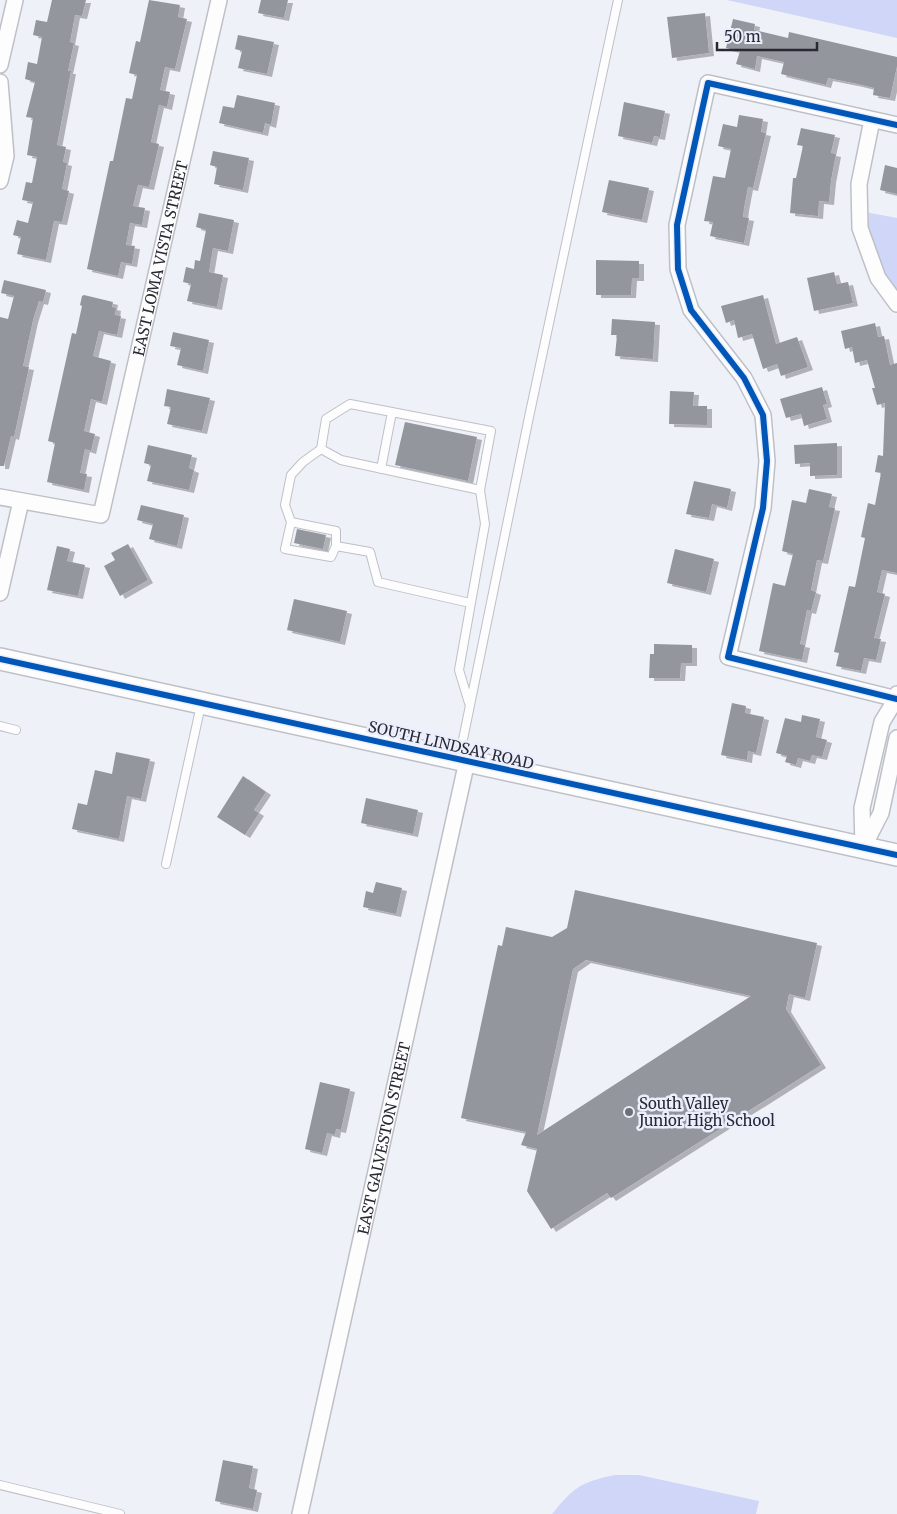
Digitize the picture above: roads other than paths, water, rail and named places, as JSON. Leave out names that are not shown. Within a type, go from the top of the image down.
[{"type":"main road","name":"SOUTH LINDSAY ROAD","points":[[0,658],[897,856]]},
{"type":"street","points":[[0,65],[15,0]]},
{"type":"street","name":"EAST LOMA VISTA STREET","points":[[21,501],[101,515],[219,0]]},
{"type":"street","points":[[0,82],[6,156],[0,181]]},
{"type":"street","points":[[863,847],[862,808],[882,722],[897,700],[728,657],[763,508],[767,462],[763,415],[744,378],[692,310],[678,269],[677,225],[708,83],[897,125]]},
{"type":"street","points":[[872,120],[859,184],[860,228],[878,278],[897,304]]},
{"type":"street","points":[[0,497],[21,501],[0,593]]},
{"type":"street","points":[[863,847],[881,813],[897,738]]},
{"type":"street","name":"EAST GALVESTON STREET","points":[[300,1514],[463,760]]},
{"type":"lane","points":[[463,760],[470,705],[618,0]]},
{"type":"lane","points":[[291,522],[336,531],[336,546],[331,557],[285,549],[291,522],[285,505],[292,475],[303,462],[321,449],[326,419],[350,404],[491,431],[480,490],[485,524],[459,670],[470,705]]},
{"type":"lane","points":[[381,469],[392,412]]},
{"type":"lane","points":[[321,449],[341,460],[480,490]]},
{"type":"lane","points":[[336,546],[370,552],[378,582],[470,603]]},
{"type":"lane","points":[[166,864],[201,703]]},
{"type":"lane","points":[[0,726],[16,730]]},
{"type":"lane","points":[[0,1485],[120,1514]]},
{"type":"place","name":"South Valley Junior High School","points":[[629,1112]]}]
